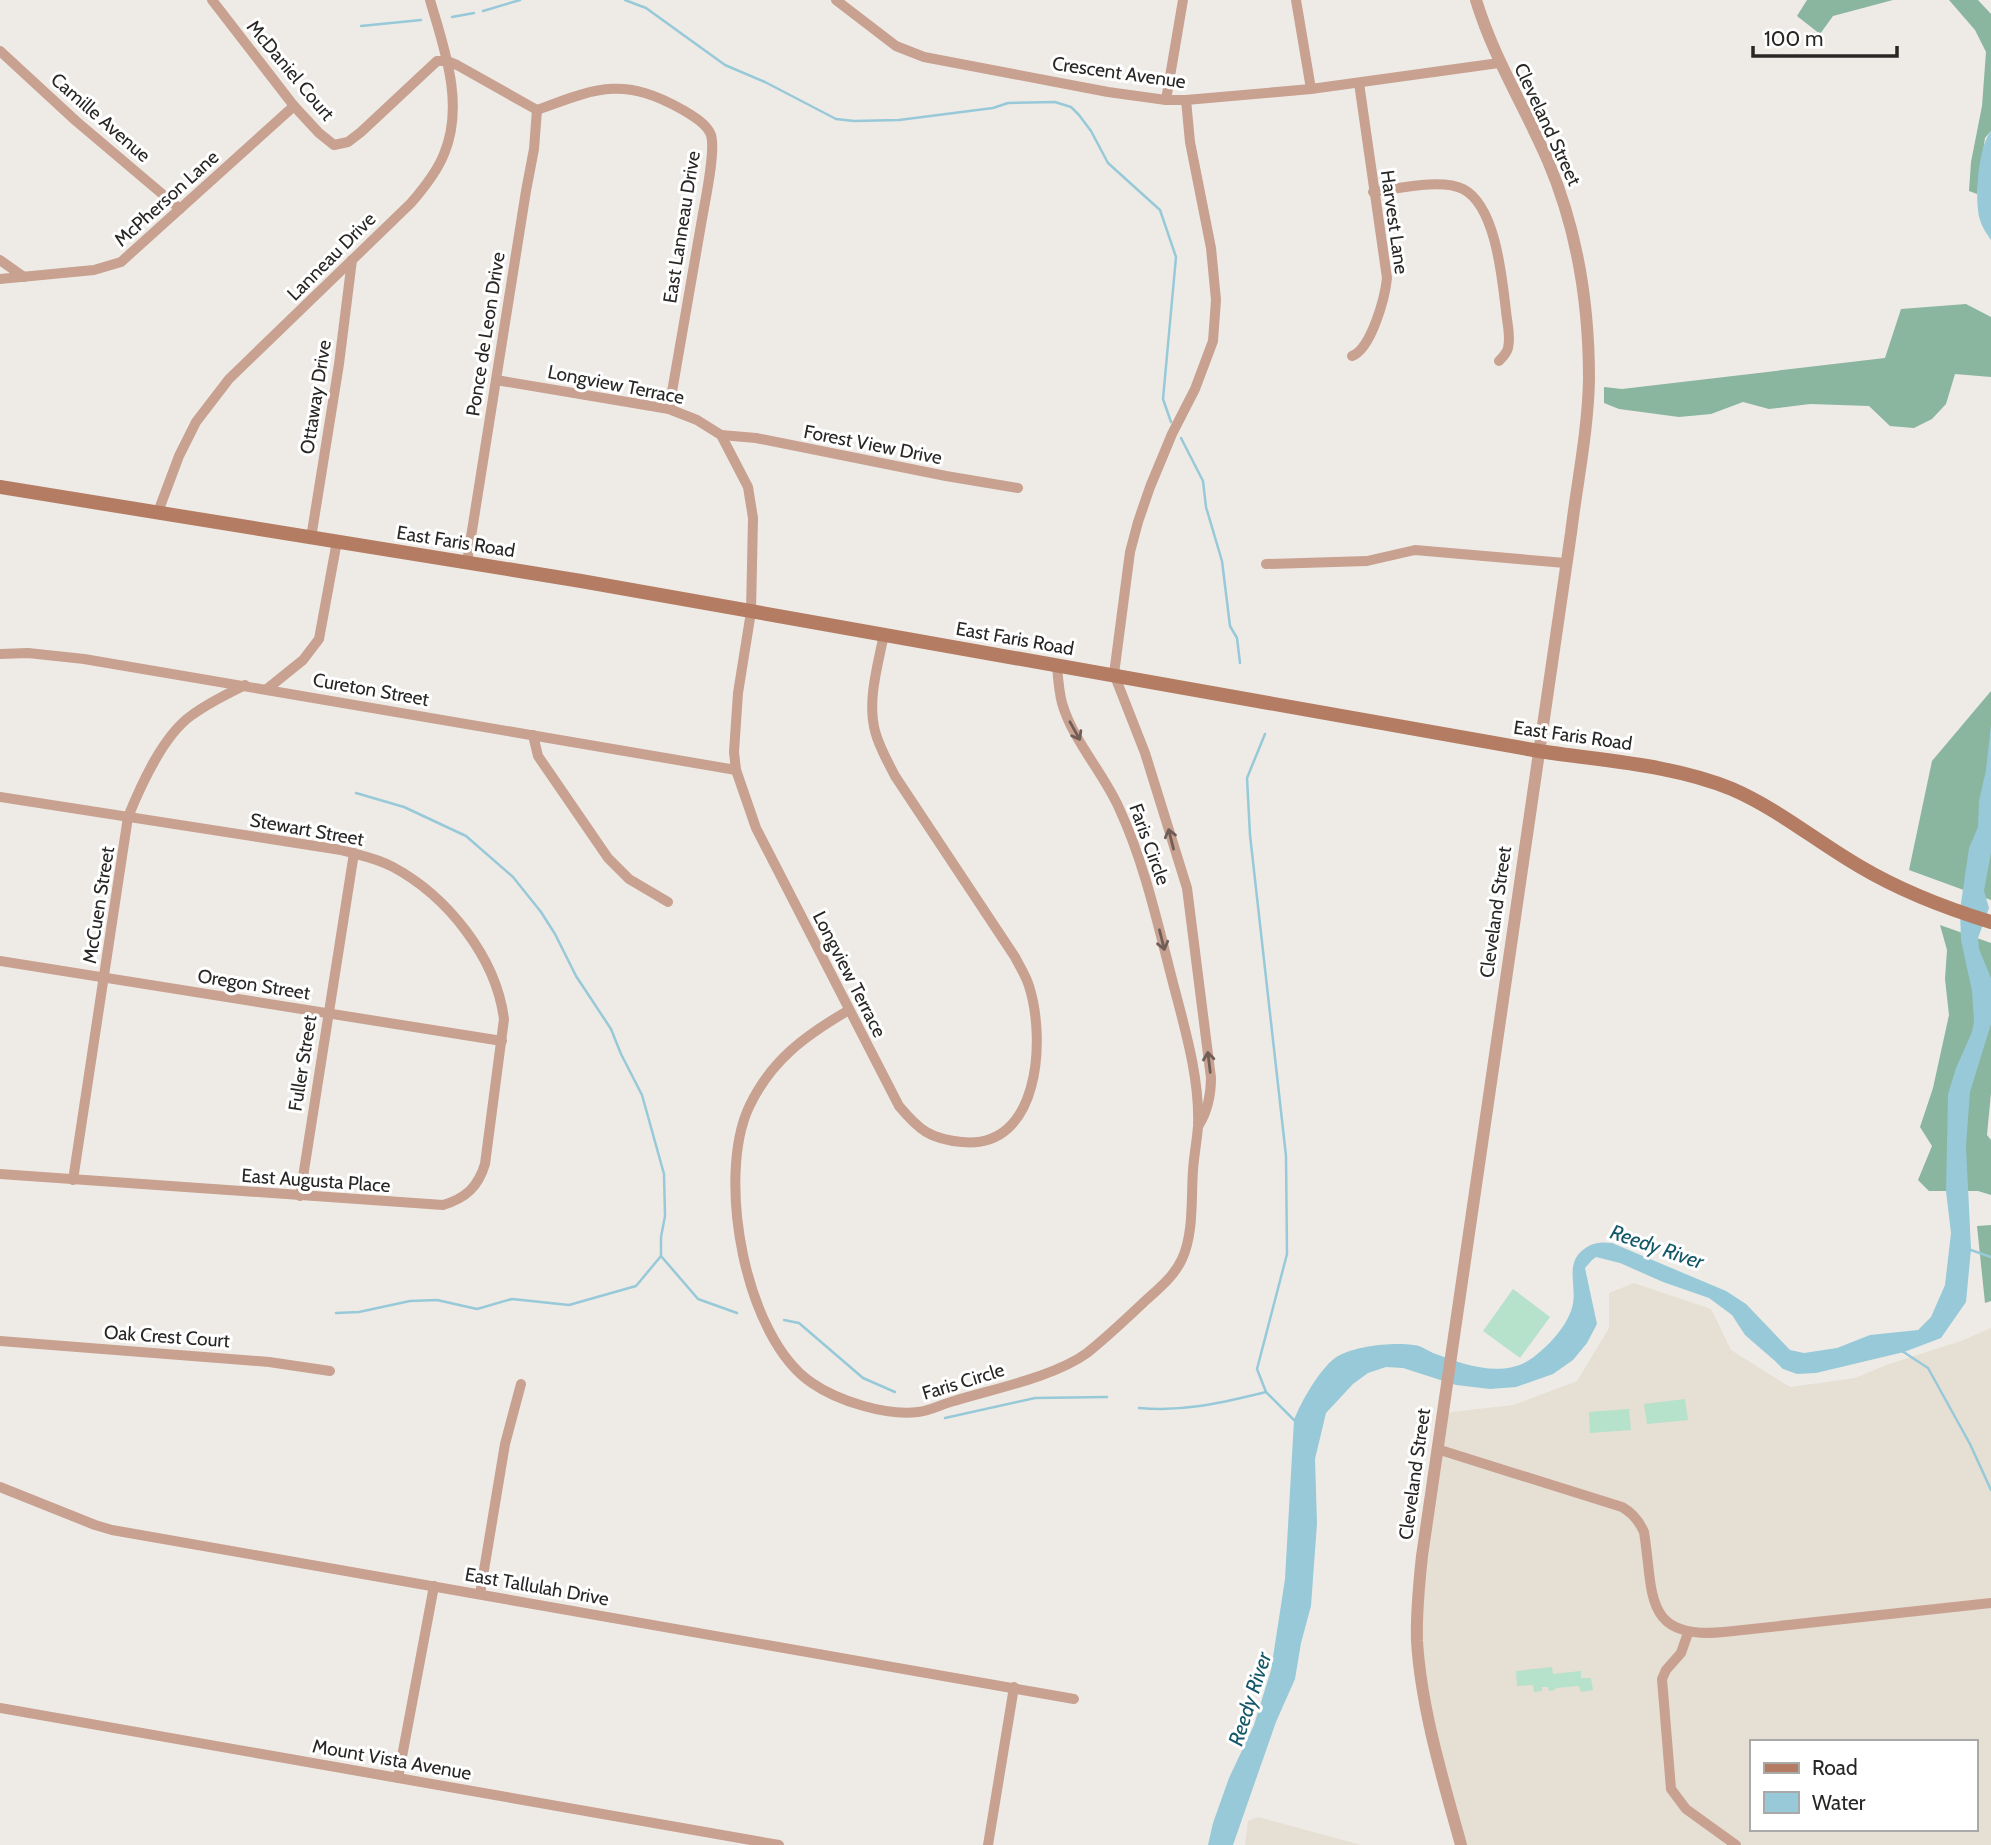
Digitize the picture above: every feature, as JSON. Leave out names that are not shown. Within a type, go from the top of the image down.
[{"type":"main road","name":"East Faris Road","points":[[0,487],[467,562],[1539,751],[1643,765],[1732,789],[1789,819],[1857,865],[1941,907],[1991,922]]},
{"type":"street","name":"McDaniel Court","points":[[212,0],[294,106],[327,141],[340,145],[361,132],[433,64],[447,61]]},
{"type":"street","name":"Lanneau Drive","points":[[158,512],[179,456],[205,408],[229,379],[411,203],[444,155],[453,107],[447,61],[430,0]]},
{"type":"street","name":"Crescent Avenue","points":[[836,0],[896,46],[923,57],[1166,100],[1311,89],[1499,63]]},
{"type":"street","points":[[1166,100],[1183,0]]},
{"type":"street","points":[[1296,0],[1311,89]]},
{"type":"street","name":"Cleveland Street","points":[[1461,1845],[1425,1701],[1417,1641],[1422,1556],[1586,422],[1589,381],[1587,319],[1568,215],[1544,151],[1499,63],[1476,0]]},
{"type":"street","name":"Camille Avenue","points":[[0,51],[76,121],[180,209]]},
{"type":"street","points":[[447,61],[537,110]]},
{"type":"street","name":"Harvest Lane","points":[[1352,356],[1359,354],[1368,341],[1386,287],[1386,270],[1359,83]]},
{"type":"street","name":"East Lanneau Drive","points":[[537,110],[597,89],[622,88],[649,94],[674,105],[690,114],[709,131],[712,138],[707,192],[669,409]]},
{"type":"street","points":[[1114,674],[1130,552],[1138,522],[1150,486],[1195,389],[1213,341],[1216,300],[1211,247],[1190,142],[1185,100]]},
{"type":"street","name":"McPherson Lane","points":[[0,279],[94,270],[113,266],[130,257],[294,106]]},
{"type":"street","name":"Ponce de Leon Drive","points":[[467,562],[534,149],[537,110]]},
{"type":"street","points":[[1373,192],[1438,184],[1460,187],[1475,198],[1485,216],[1501,274],[1509,337],[1508,348],[1499,361]]},
{"type":"street","points":[[0,260],[24,277]]},
{"type":"street","name":"Ottaway Drive","points":[[311,538],[339,364],[352,260]]},
{"type":"street","name":"Longview Terrace","points":[[496,380],[669,409],[697,420],[721,435],[750,495],[753,518],[751,612],[738,693],[734,752],[736,770],[756,828],[899,1106],[914,1124],[928,1135],[947,1141],[969,1143],[986,1139],[1008,1126],[1024,1108],[1035,1071],[1037,1037],[1029,986],[1015,957],[895,776],[880,746],[872,716],[884,634]]},
{"type":"street","name":"Forest View Drive","points":[[721,435],[756,438],[946,477],[1018,488]]},
{"type":"street","points":[[267,689],[303,660],[319,639],[337,541]]},
{"type":"street","points":[[1266,564],[1367,561],[1415,551],[1565,563]]},
{"type":"street","name":"Cureton Street","points":[[0,654],[28,653],[83,659],[736,770]]},
{"type":"street","name":"Faris Circle","points":[[849,1010],[800,1040],[765,1078],[746,1113],[740,1136],[736,1203],[745,1261],[758,1307],[776,1344],[796,1371],[839,1398],[883,1410],[917,1412],[1041,1374],[1085,1354],[1165,1282],[1182,1261],[1189,1234],[1198,1128],[1196,1091],[1184,1027],[1148,884],[1128,827],[1109,787],[1069,721],[1061,701],[1057,666]]},
{"type":"street","name":"Faris Circle","points":[[1114,674],[1145,752],[1187,888],[1211,1078],[1210,1098],[1198,1128]]},
{"type":"street","name":"McCuen Street","points":[[74,1180],[128,817],[139,789],[181,724],[245,685]]},
{"type":"street","points":[[533,735],[538,756],[614,865],[629,879],[668,902]]},
{"type":"street","name":"Stewart Street","points":[[0,797],[354,853],[373,859],[409,877],[433,897],[480,949],[501,999],[502,1041]]},
{"type":"street","name":"Fuller Street","points":[[300,1196],[354,853]]},
{"type":"street","name":"Oregon Street","points":[[0,961],[502,1041]]},
{"type":"street","name":"East Augusta Place","points":[[0,1174],[443,1205],[469,1193],[481,1176],[485,1164],[502,1041]]},
{"type":"street","name":"Oak Crest Court","points":[[0,1340],[269,1362],[330,1371]]},
{"type":"street","points":[[480,1594],[505,1444],[521,1384]]},
{"type":"street","points":[[1437,1449],[1629,1511],[1636,1517],[1644,1532],[1650,1593],[1655,1607],[1670,1623],[1688,1633],[1714,1633],[1991,1603]]},
{"type":"street","name":"East Tallulah Drive","points":[[0,1487],[112,1530],[1074,1699]]},
{"type":"street","points":[[398,1778],[434,1586]]},
{"type":"street","points":[[1688,1633],[1681,1653],[1665,1670],[1662,1679],[1671,1789],[1686,1809],[1736,1845]]},
{"type":"street","points":[[988,1845],[1014,1687]]},
{"type":"street","name":"Mount Vista Avenue","points":[[0,1708],[779,1845]]},
{"type":"shaded area","points":[[1634,1283],[1711,1309],[1731,1350],[1790,1387],[1855,1378],[1991,1328],[1991,1845],[1461,1845],[1417,1641],[1442,1413],[1513,1405],[1577,1381],[1609,1328],[1609,1293]]},
{"type":"shaded area","points":[[1258,1817],[1361,1845],[1245,1845],[1248,1821]]},
{"type":"green space","points":[[1807,0],[1893,0],[1833,16],[1820,34],[1797,16]]},
{"type":"green space","points":[[1949,0],[1978,0],[1991,14],[1991,131],[1985,138],[1977,194],[1969,191],[1971,162],[1982,106],[1986,52],[1975,30]]},
{"type":"green space","points":[[1966,304],[1991,317],[1991,377],[1955,374],[1946,404],[1932,419],[1914,428],[1890,426],[1869,406],[1810,404],[1769,409],[1743,402],[1711,414],[1679,417],[1619,409],[1604,403],[1604,387],[1622,389],[1885,358],[1901,309]]},
{"type":"green space","points":[[1991,691],[1991,900],[1909,870],[1932,761]]},
{"type":"green space","points":[[1940,925],[1991,943],[1991,1093],[1987,1135],[1991,1140],[1991,1195],[1978,1191],[1929,1191],[1918,1180],[1932,1146],[1920,1127],[1933,1088],[1949,1015],[1945,979],[1947,950]]},
{"type":"green space","points":[[1991,1225],[1991,1301],[1985,1303],[1977,1226]]},
{"type":"green space","points":[[1513,1289],[1550,1317],[1520,1358],[1483,1331]]},
{"type":"green space","points":[[1685,1399],[1688,1420],[1647,1424],[1644,1404]]},
{"type":"green space","points":[[1629,1409],[1631,1430],[1590,1433],[1589,1412]]},
{"type":"green space","points":[[1552,1667],[1553,1674],[1581,1671],[1581,1678],[1591,1678],[1593,1690],[1581,1692],[1579,1686],[1549,1691],[1548,1687],[1542,1687],[1542,1691],[1534,1692],[1533,1685],[1517,1686],[1516,1671]]},
{"type":"water","points":[[1991,131],[1991,240],[1981,223],[1977,200],[1980,161]]},
{"type":"water","points":[[1991,725],[1991,853],[1984,891],[1989,908],[1978,938],[1979,949],[1991,978],[1991,1024],[1970,1092],[1966,1146],[1971,1249],[1966,1302],[1941,1338],[1904,1352],[1816,1373],[1797,1374],[1783,1369],[1745,1335],[1732,1315],[1709,1298],[1620,1263],[1596,1257],[1585,1268],[1597,1324],[1587,1343],[1573,1360],[1553,1374],[1516,1387],[1490,1389],[1456,1385],[1403,1368],[1386,1367],[1368,1373],[1353,1384],[1326,1413],[1315,1459],[1317,1523],[1311,1606],[1295,1679],[1276,1722],[1233,1845],[1208,1845],[1229,1778],[1254,1725],[1271,1670],[1285,1579],[1294,1420],[1311,1387],[1335,1358],[1362,1348],[1405,1344],[1418,1346],[1471,1366],[1498,1369],[1523,1363],[1535,1356],[1561,1330],[1573,1302],[1575,1261],[1579,1253],[1596,1243],[1612,1243],[1726,1291],[1746,1304],[1790,1350],[1804,1353],[1837,1348],[1870,1335],[1918,1330],[1931,1317],[1945,1285],[1951,1233],[1946,1191],[1948,1094],[1974,1021],[1972,991],[1961,940],[1960,910],[1969,848],[1978,827],[1979,801]]},
{"type":"waterway","points":[[483,11],[520,0]]},
{"type":"waterway","points":[[625,0],[646,8],[725,65],[765,82],[836,119],[899,120],[993,108],[1008,103],[1055,102],[1071,107],[1091,131],[1108,163],[1160,210],[1176,257],[1163,399],[1171,422]]},
{"type":"waterway","points":[[452,17],[474,13]]},
{"type":"waterway","points":[[361,26],[421,20]]},
{"type":"waterway","points":[[1181,438],[1203,481],[1206,507],[1222,561],[1230,626],[1237,638],[1240,663]]},
{"type":"waterway","points":[[1265,734],[1247,778],[1250,835],[1286,1156],[1287,1254],[1257,1369],[1266,1392],[1294,1420]]},
{"type":"waterway","points":[[356,793],[404,807],[466,836],[513,877],[541,912],[576,976],[611,1029],[642,1095],[664,1174],[665,1216],[661,1256],[698,1299],[737,1313]]},
{"type":"waterway","points":[[1968,1249],[1991,1257]]},
{"type":"waterway","points":[[336,1313],[359,1312],[410,1301],[437,1300],[477,1309],[512,1299],[569,1305],[636,1286],[661,1256]]},
{"type":"waterway","points":[[784,1320],[799,1323],[863,1378],[895,1392]]},
{"type":"waterway","points":[[1902,1351],[1928,1368],[1970,1444],[1991,1490]]},
{"type":"waterway","points":[[1139,1408],[1188,1408],[1266,1392]]},
{"type":"waterway","points":[[945,1418],[1035,1398],[1107,1397]]},
{"type":"water label","name":"Reedy River","points":[[1657,1247]]},
{"type":"water label","name":"Reedy River","points":[[1250,1699]]}]
